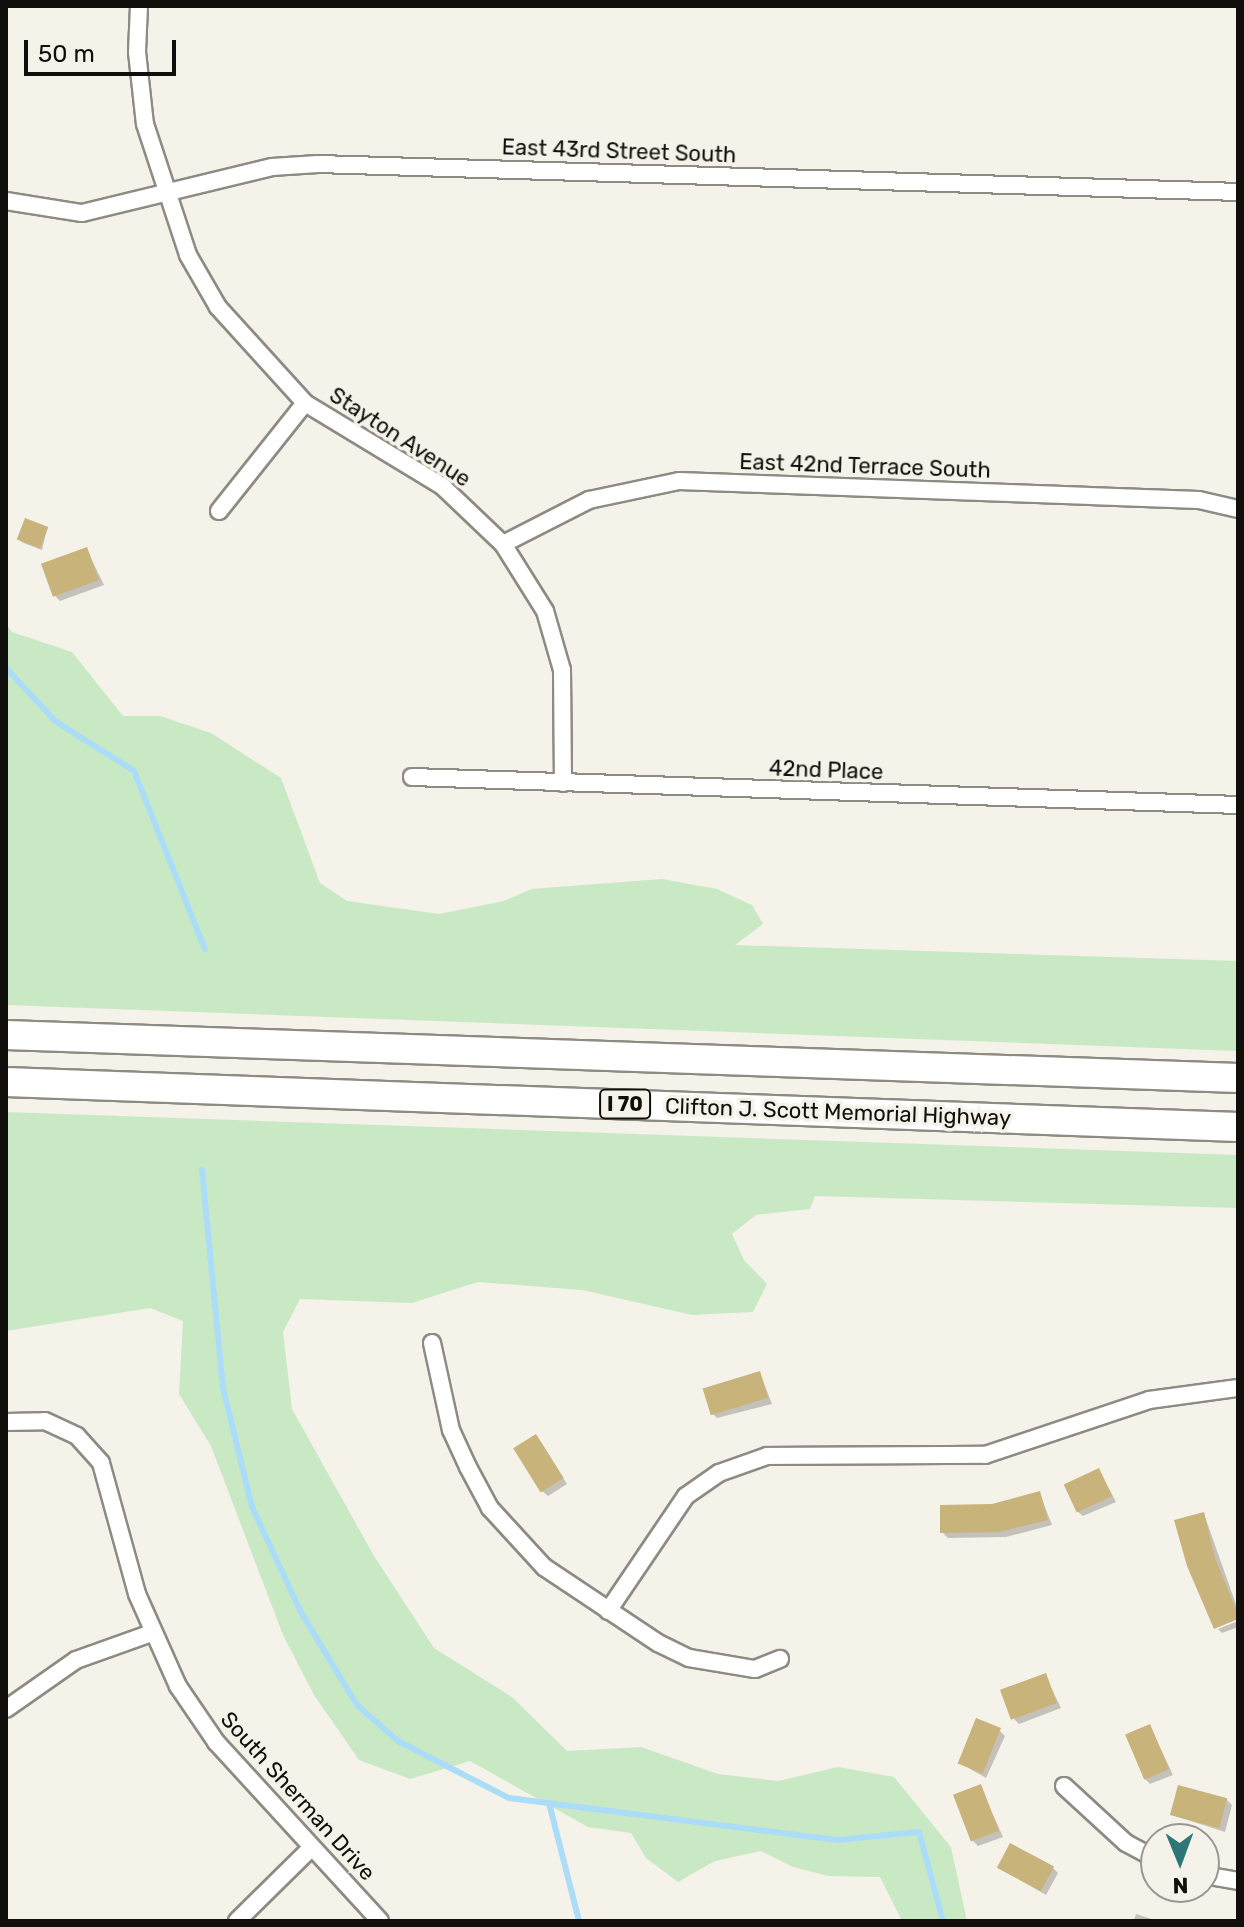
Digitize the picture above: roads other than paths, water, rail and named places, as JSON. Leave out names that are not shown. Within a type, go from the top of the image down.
[{"type":"highway","name":"I 70","points":[[6,1035],[1238,1078]]},
{"type":"highway","name":"Clifton J. Scott Memorial Highway","points":[[6,1082],[1238,1127]]},
{"type":"street","name":"Stayton Avenue","points":[[139,6],[137,52],[145,124],[165,196],[188,255],[218,307],[305,403],[442,486],[503,544],[545,611],[562,670],[563,783]]},
{"type":"street","name":"East 43rd Street South","points":[[6,201],[82,213],[165,196],[272,167],[318,164],[1238,192]]},
{"type":"street","points":[[219,511],[305,403]]},
{"type":"street","name":"East 42nd Terrace South","points":[[503,544],[527,527],[589,500],[679,481],[1199,500],[1238,509]]},
{"type":"street","name":"42nd Place","points":[[412,777],[1238,805]]},
{"type":"street","points":[[432,1343],[451,1430],[490,1508],[544,1567],[608,1611],[689,1658],[755,1669],[780,1659]]},
{"type":"street","points":[[608,1611],[686,1496],[719,1473],[755,1460],[807,1452],[928,1458],[985,1455],[1149,1400],[1238,1388]]},
{"type":"street","name":"South Sherman Drive","points":[[6,1422],[45,1421],[77,1436],[101,1463],[152,1633],[178,1686],[216,1742],[380,1921]]},
{"type":"street","points":[[6,1709],[76,1660],[152,1633]]},
{"type":"street","points":[[1064,1786],[1126,1843],[1140,1850]]},
{"type":"street","points":[[237,1921],[311,1848]]},
{"type":"waterway","points":[[6,668],[55,721],[134,771],[205,949]]},
{"type":"waterway","points":[[202,1170],[223,1388],[252,1507],[302,1614],[357,1705],[398,1741],[509,1798],[837,1840],[919,1832],[943,1921]]},
{"type":"waterway","points":[[549,1803],[579,1921]]}]
